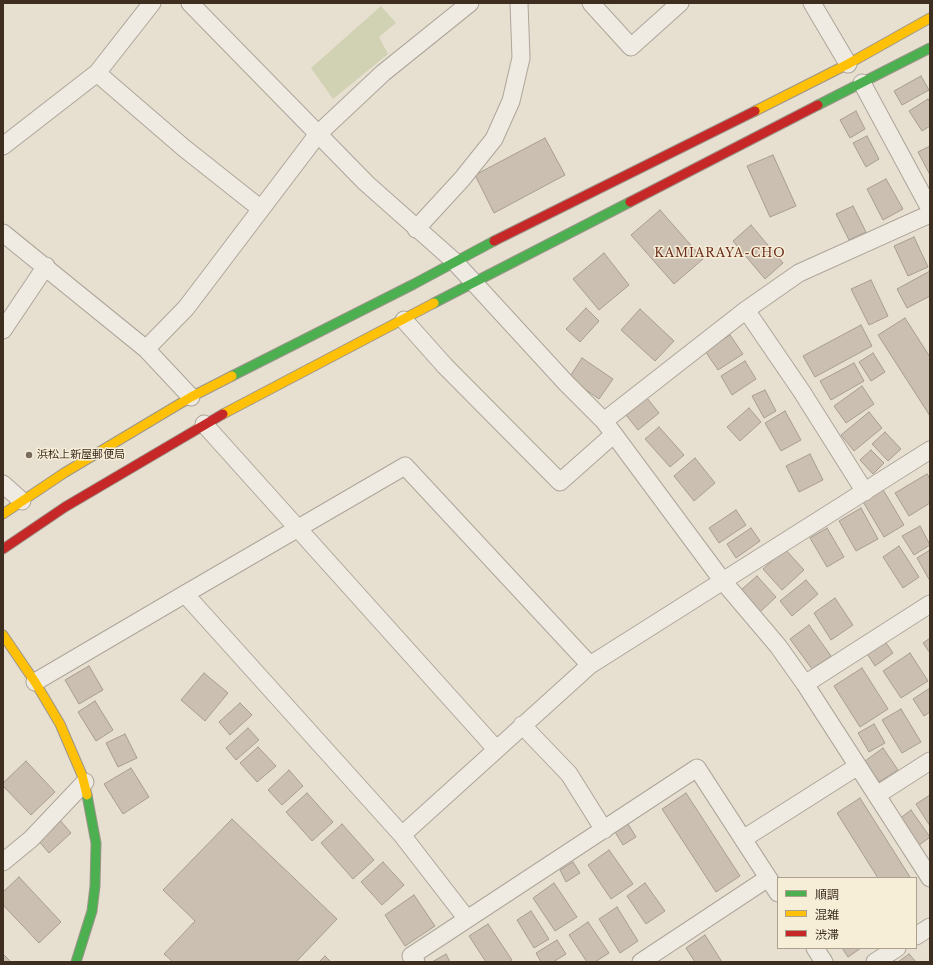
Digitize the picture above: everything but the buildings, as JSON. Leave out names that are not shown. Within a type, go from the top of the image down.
[{"type":"street","points":[[3,146],[97,73],[152,3]]},
{"type":"street","points":[[190,3],[366,183],[416,229],[454,261],[566,383],[604,421],[722,580],[778,646],[805,684],[930,878]]},
{"type":"street","points":[[146,349],[186,308],[318,134],[383,73],[470,3]]},
{"type":"street","points":[[416,229],[462,179],[494,139],[511,100],[521,58],[519,3]]},
{"type":"street","points":[[591,3],[631,47],[680,3]]},
{"type":"street","points":[[812,3],[848,64]]},
{"type":"street","points":[[3,514],[64,473],[191,397],[414,284],[454,261],[848,64],[930,18]]},
{"type":"street","points":[[3,549],[65,507],[204,424],[404,320],[472,282],[930,48]]},
{"type":"street","points":[[97,73],[184,148],[261,209]]},
{"type":"street","points":[[862,84],[930,209]]},
{"type":"street","points":[[604,421],[746,310],[799,274],[930,214]]},
{"type":"street","points":[[3,233],[46,266],[146,349],[191,397]]},
{"type":"street","points":[[3,330],[46,266]]},
{"type":"street","points":[[746,310],[802,392],[865,492]]},
{"type":"street","points":[[404,320],[445,366],[560,482],[613,435]]},
{"type":"street","points":[[204,424],[496,749]]},
{"type":"street","points":[[402,835],[590,665],[722,580],[930,450]]},
{"type":"street","points":[[35,682],[405,466],[590,665]]},
{"type":"street","points":[[3,484],[22,500]]},
{"type":"street","points":[[185,594],[402,835],[467,920]]},
{"type":"street","points":[[805,684],[930,604]]},
{"type":"street","points":[[3,636],[35,682],[70,743],[85,782],[93,822],[96,880],[92,911],[76,962]]},
{"type":"street","points":[[522,725],[568,774],[604,830]]},
{"type":"street","points":[[877,796],[930,761]]},
{"type":"street","points":[[743,839],[858,766]]},
{"type":"street","points":[[416,962],[412,956],[697,768],[777,892]]},
{"type":"street","points":[[3,862],[31,839],[85,782]]},
{"type":"street","points":[[641,962],[768,878]]},
{"type":"street","points":[[917,935],[930,927]]},
{"type":"street","points":[[816,949],[824,962]]},
{"type":"street","points":[[875,962],[895,949]]},
{"type":"green space","points":[[381,6],[396,23],[379,37],[388,54],[333,99],[311,68]]},
{"type":"traffic: fast","points":[[818,105],[930,48]]},
{"type":"traffic: fast","points":[[434,303],[630,202]]},
{"type":"traffic: fast","points":[[232,376],[414,284],[494,241]]},
{"type":"traffic: fast","points":[[76,962],[92,911],[95,886],[96,843],[87,795]]},
{"type":"traffic: slow","points":[[755,111],[848,64],[930,18]]},
{"type":"traffic: slow","points":[[223,414],[434,303]]},
{"type":"traffic: slow","points":[[3,514],[64,473],[191,397],[232,376]]},
{"type":"traffic: slow","points":[[3,635],[35,682],[60,724],[82,775],[87,795]]},
{"type":"traffic: jam","points":[[630,202],[818,105]]},
{"type":"traffic: jam","points":[[494,241],[755,111]]},
{"type":"traffic: jam","points":[[3,549],[65,507],[223,414]]},
{"type":"place","name":"浜松上新屋郵便局","points":[[29,455]]},
{"type":"district","name":"KAMIARAYA-CHO","points":[[720,254]]}]
